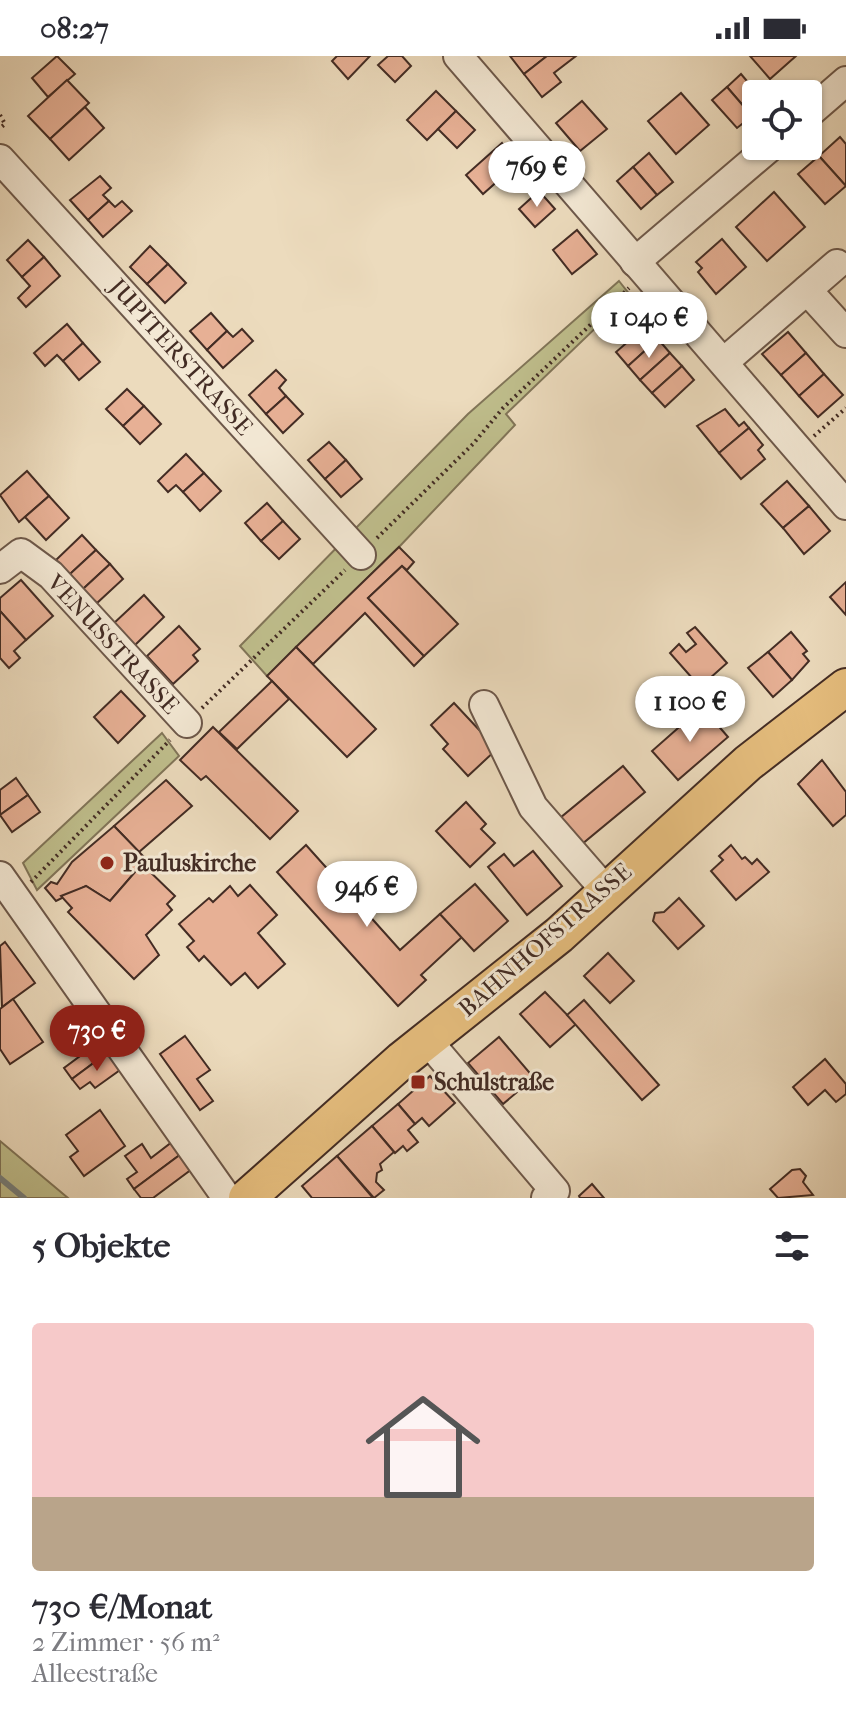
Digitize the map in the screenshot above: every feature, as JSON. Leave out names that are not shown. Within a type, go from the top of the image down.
[{"type":"main road","name":"BAHNHOFSTRASSE","points":[[247,1198],[427,1040],[607,892],[642,856],[748,763],[846,687]]},
{"type":"street","points":[[458,56],[846,505]]},
{"type":"street","points":[[822,102],[846,81]]},
{"type":"street","name":"JUPITERSTRASSE","points":[[0,159],[361,555]]},
{"type":"street","points":[[641,267],[756,160]]},
{"type":"street","points":[[724,362],[837,264]]},
{"type":"street","points":[[807,290],[846,333]]},
{"type":"street","name":"VENUSSTRASSE","points":[[0,569],[21,553],[51,575],[187,723]]},
{"type":"street","points":[[484,705],[525,783],[533,807],[607,892]]},
{"type":"street","points":[[8,887],[227,1198]]},
{"type":"street","points":[[427,1040],[554,1196]]},
{"type":"path","points":[[0,115],[5,124],[0,128]]},
{"type":"path","points":[[8,887],[187,723],[361,555],[473,444],[503,408],[641,267]]},
{"type":"path","points":[[813,437],[846,408]]},
{"type":"shaded area","points":[[619,281],[630,295],[506,414],[515,425],[399,547],[267,676],[240,646],[468,414]]},
{"type":"shaded area","points":[[162,733],[179,756],[37,890],[23,863]]},
{"type":"shaded area","points":[[0,1141],[68,1198],[0,1198]]},
{"type":"building","points":[[57,56],[75,74],[48,97],[32,78]]},
{"type":"building","points":[[337,56],[370,56],[348,79],[332,61]]},
{"type":"building","points":[[388,56],[402,56],[411,66],[395,82],[378,65]]},
{"type":"building","points":[[510,56],[547,56],[524,74]]},
{"type":"building","points":[[547,56],[576,56],[554,73],[561,82],[542,97],[524,74]]},
{"type":"building","points":[[750,56],[796,56],[770,79]]},
{"type":"building","points":[[741,74],[746,80],[742,80],[742,104],[727,87]]},
{"type":"building","points":[[67,80],[89,103],[50,139],[28,116]]},
{"type":"building","points":[[727,87],[742,104],[742,124],[737,128],[712,100]]},
{"type":"building","points":[[436,91],[456,111],[427,140],[407,120]]},
{"type":"building","points":[[681,93],[709,125],[676,154],[648,121]]},
{"type":"building","points":[[582,101],[607,129],[580,151],[556,123]]},
{"type":"building","points":[[85,107],[104,128],[69,160],[50,139]]},
{"type":"building","points":[[456,111],[475,130],[457,148],[438,129]]},
{"type":"building","points":[[840,137],[846,144],[846,186],[822,159],[822,153]]},
{"type":"building","points":[[502,143],[518,163],[483,194],[466,175]]},
{"type":"building","points":[[649,153],[673,182],[657,195],[633,167]]},
{"type":"building","points":[[822,159],[846,186],[825,204],[798,174],[814,160]]},
{"type":"building","points":[[633,167],[657,195],[641,209],[617,181]]},
{"type":"building","points":[[100,176],[111,188],[103,195],[109,201],[88,220],[70,200]]},
{"type":"building","points":[[539,191],[555,209],[535,227],[519,209]]},
{"type":"building","points":[[774,192],[805,227],[767,261],[736,227]]},
{"type":"building","points":[[109,201],[115,207],[122,201],[132,211],[103,237],[88,220]]},
{"type":"building","points":[[577,230],[597,254],[572,274],[553,250]]},
{"type":"building","points":[[722,239],[746,267],[716,294],[698,272],[702,268],[696,262]]},
{"type":"building","points":[[28,240],[44,257],[22,277],[7,260]]},
{"type":"building","points":[[150,246],[168,264],[147,284],[130,267]]},
{"type":"building","points":[[44,257],[60,276],[26,307],[18,298],[30,286],[22,277]]},
{"type":"building","points":[[168,264],[186,283],[165,303],[147,284]]},
{"type":"building","points":[[211,313],[227,331],[207,350],[190,331]]},
{"type":"building","points":[[67,324],[83,343],[63,361],[57,355],[45,366],[34,353]]},
{"type":"building","points":[[646,326],[658,339],[628,366],[616,352]]},
{"type":"building","points":[[242,329],[253,341],[223,368],[207,350],[227,331],[233,337]]},
{"type":"building","points":[[788,332],[806,353],[781,375],[762,354]]},
{"type":"building","points":[[658,339],[670,353],[640,380],[628,366]]},
{"type":"building","points":[[83,343],[100,362],[79,380],[63,361]]},
{"type":"building","points":[[670,353],[682,366],[652,393],[640,380]]},
{"type":"building","points":[[806,353],[824,374],[799,396],[781,375]]},
{"type":"building","points":[[682,366],[694,380],[665,407],[652,393]]},
{"type":"building","points":[[276,370],[286,380],[279,388],[286,396],[266,414],[249,395]]},
{"type":"building","points":[[824,374],[843,395],[818,417],[799,396]]},
{"type":"building","points":[[127,389],[144,406],[123,426],[106,409]]},
{"type":"building","points":[[286,396],[303,414],[283,433],[266,414]]},
{"type":"building","points":[[144,406],[161,424],[140,444],[123,426]]},
{"type":"building","points":[[725,409],[739,426],[744,422],[749,428],[719,453],[697,426]]},
{"type":"building","points":[[749,428],[763,445],[758,450],[765,459],[741,479],[719,453]]},
{"type":"building","points":[[329,442],[346,460],[325,479],[308,460]]},
{"type":"building","points":[[186,454],[204,473],[183,492],[176,485],[168,492],[158,481]]},
{"type":"building","points":[[346,460],[362,479],[341,497],[325,479]]},
{"type":"building","points":[[27,471],[49,496],[19,522],[0,495]]},
{"type":"building","points":[[204,473],[221,491],[200,511],[183,492]]},
{"type":"building","points":[[787,481],[809,506],[783,528],[761,504]]},
{"type":"building","points":[[49,496],[69,518],[46,540],[25,517]]},
{"type":"building","points":[[267,503],[283,521],[261,541],[245,523]]},
{"type":"building","points":[[809,506],[830,531],[804,554],[783,528]]},
{"type":"building","points":[[283,521],[300,539],[279,559],[261,541]]},
{"type":"building","points":[[82,535],[96,550],[70,574],[56,560]]},
{"type":"building","points":[[399,547],[414,562],[407,570],[402,566],[368,598],[424,656],[414,666],[365,613],[313,664],[296,647]]},
{"type":"building","points":[[96,550],[110,564],[83,589],[70,574]]},
{"type":"building","points":[[110,564],[123,579],[97,603],[83,589]]},
{"type":"building","points":[[402,566],[458,624],[424,656],[368,598]]},
{"type":"building","points":[[21,580],[53,616],[26,640],[0,611],[0,598]]},
{"type":"building","points":[[846,582],[846,615],[830,597]]},
{"type":"building","points":[[144,595],[164,617],[134,646],[113,624]]},
{"type":"building","points":[[0,611],[26,640],[14,651],[20,658],[9,668],[0,658]]},
{"type":"building","points":[[179,626],[200,649],[193,655],[198,661],[173,684],[147,656]]},
{"type":"building","points":[[695,627],[727,663],[700,687],[670,653],[679,644],[686,652],[696,644],[687,633]]},
{"type":"building","points":[[791,632],[807,651],[803,654],[809,661],[792,680],[768,652]]},
{"type":"building","points":[[296,647],[376,729],[347,757],[267,676]]},
{"type":"building","points":[[768,652],[792,680],[773,697],[748,668]]},
{"type":"building","points":[[272,681],[289,699],[237,749],[219,732]]},
{"type":"building","points":[[121,691],[145,716],[118,743],[94,717]]},
{"type":"building","points":[[454,703],[497,749],[468,776],[443,749],[448,744],[431,725]]},
{"type":"building","points":[[702,707],[728,737],[678,780],[652,751]]},
{"type":"building","points":[[213,727],[298,811],[270,839],[206,776],[201,780],[180,760]]},
{"type":"building","points":[[822,760],[846,792],[846,815],[833,826],[798,784]]},
{"type":"building","points":[[623,766],[645,792],[576,849],[554,823]]},
{"type":"building","points":[[16,778],[28,795],[0,815],[0,790]]},
{"type":"building","points":[[166,780],[192,806],[139,852],[114,826]]},
{"type":"building","points":[[28,795],[40,812],[12,832],[0,815]]},
{"type":"building","points":[[466,802],[486,824],[481,829],[495,843],[470,867],[436,831]]},
{"type":"building","name":"Pauluskirche","points":[[114,826],[146,859],[110,901],[86,886],[56,901],[45,888],[51,882],[57,884],[72,862]]},
{"type":"building","points":[[306,845],[400,950],[440,914],[462,937],[421,975],[426,980],[398,1006],[277,872]]},
{"type":"building","points":[[731,845],[742,859],[745,857],[752,864],[757,859],[769,872],[736,900],[711,871],[723,860],[719,856]]},
{"type":"building","points":[[533,851],[562,886],[527,915],[488,867],[504,854],[514,866]]},
{"type":"building","points":[[142,864],[175,896],[167,904],[172,910],[146,935],[159,955],[134,979],[68,912],[72,908],[61,896],[86,886],[110,901]]},
{"type":"building","points":[[475,884],[508,921],[474,951],[440,914]]},
{"type":"building","points":[[250,885],[277,915],[258,933],[285,964],[258,988],[245,973],[231,985],[204,956],[199,961],[187,947],[194,941],[179,924],[209,898],[213,902],[230,886],[238,896]]},
{"type":"building","points":[[679,898],[704,926],[678,949],[653,921],[655,913],[664,912]]},
{"type":"building","points":[[5,942],[35,983],[2,1007],[0,946]]},
{"type":"building","points":[[608,953],[634,981],[610,1003],[584,976]]},
{"type":"building","points":[[545,992],[576,1024],[550,1047],[520,1014]]},
{"type":"building","points":[[13,999],[43,1042],[10,1064],[0,1049],[0,1009]]},
{"type":"building","points":[[584,1000],[659,1085],[642,1100],[567,1015]]},
{"type":"building","points":[[185,1036],[210,1070],[197,1079],[213,1101],[200,1110],[160,1054]]},
{"type":"building","points":[[499,1037],[534,1078],[503,1104],[468,1063]]},
{"type":"building","points":[[99,1042],[107,1053],[72,1079],[64,1068]]},
{"type":"building","points":[[107,1053],[120,1070],[95,1088],[90,1082],[80,1089],[72,1079]]},
{"type":"building","points":[[825,1059],[846,1084],[846,1094],[836,1102],[825,1090],[808,1105],[793,1087]]},
{"type":"building","points":[[430,1076],[455,1103],[429,1126],[422,1118],[415,1124],[398,1104]]},
{"type":"building","points":[[398,1104],[415,1124],[408,1130],[418,1142],[407,1151],[403,1146],[395,1153],[372,1126]]},
{"type":"building","points":[[100,1110],[125,1146],[84,1176],[70,1157],[78,1151],[66,1135]]},
{"type":"building","points":[[372,1126],[394,1152],[380,1164],[382,1170],[377,1173],[376,1182],[384,1190],[374,1198],[337,1156]]},
{"type":"building","points":[[172,1142],[181,1154],[134,1189],[127,1179],[137,1172],[125,1156],[142,1144],[151,1158]]},
{"type":"building","points":[[181,1154],[192,1169],[153,1198],[141,1198],[134,1189]]},
{"type":"building","points":[[337,1156],[373,1198],[312,1198],[302,1186]]},
{"type":"building","points":[[800,1169],[806,1176],[803,1182],[813,1195],[778,1198],[770,1189],[792,1170]]},
{"type":"building","points":[[592,1184],[604,1198],[580,1198],[579,1196]]},
{"type":"waterway","points":[[0,1178],[24,1198]]},
{"type":"place","name":"Pauluskirche","points":[[107,863]]},
{"type":"place","name":"Schulstraße","points":[[418,1082]]}]
